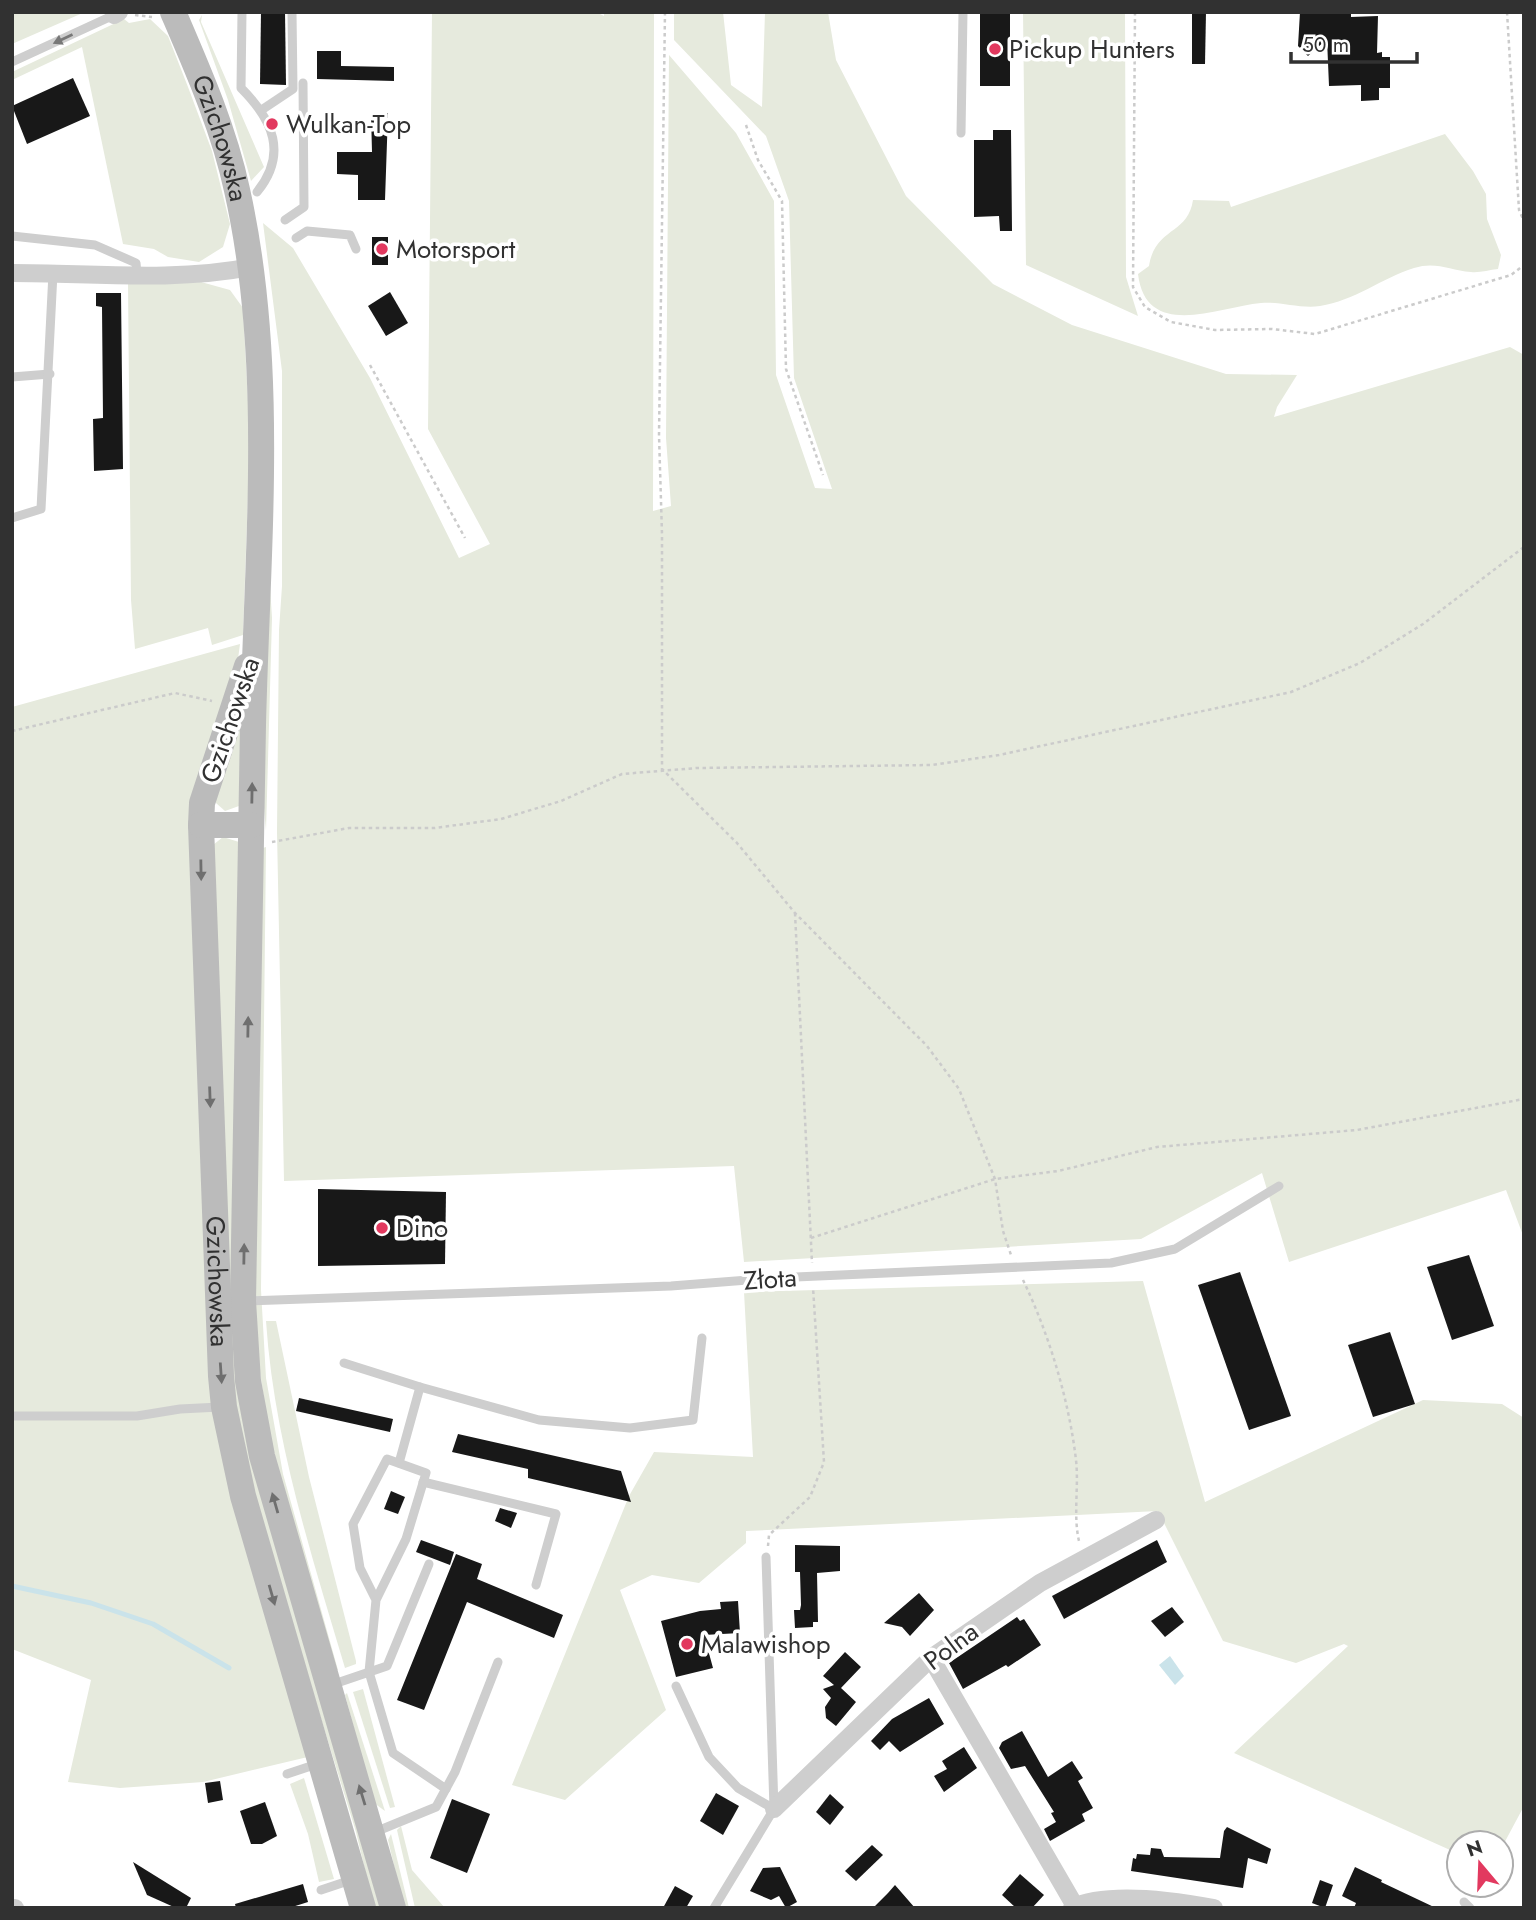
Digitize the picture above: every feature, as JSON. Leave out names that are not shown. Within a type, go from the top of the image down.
[{"type":"street","name":"Gzichowska","points":[[164,15],[196,66],[230,161],[251,267],[263,443],[255,645],[243,1301],[248,1381],[262,1456],[393,1908]]},
{"type":"street","points":[[12,273],[137,274],[228,271],[251,267]]},
{"type":"street","name":"Gzichowska","points":[[255,645],[202,803],[201,825],[216,1267],[224,1407],[243,1496],[363,1908]]},
{"type":"street","points":[[201,825],[251,833]]},
{"type":"street","name":"Polna","points":[[774,1809],[931,1658],[1040,1583],[1156,1520]]},
{"type":"street","points":[[931,1658],[1073,1907],[1161,1899],[1214,1908]]},
{"type":"lane","points":[[242,12],[241,88],[263,109],[275,141],[270,176],[257,192]]},
{"type":"lane","points":[[263,109],[293,89],[292,12]]},
{"type":"lane","points":[[961,133],[962,12]]},
{"type":"lane","points":[[12,62],[121,13]]},
{"type":"lane","points":[[285,220],[304,207],[303,83]]},
{"type":"lane","points":[[296,238],[307,231],[350,235],[356,249]]},
{"type":"lane","points":[[12,236],[95,245],[136,263],[137,274]]},
{"type":"lane","points":[[12,518],[41,509],[50,374],[53,273]]},
{"type":"lane","points":[[12,377],[50,374]]},
{"type":"lane","name":"Złota","points":[[243,1301],[671,1286],[813,1276],[1111,1264],[1175,1248],[1279,1186]]},
{"type":"lane","points":[[344,1363],[539,1420],[630,1429],[693,1420],[702,1338]]},
{"type":"lane","points":[[399,1463],[420,1387]]},
{"type":"lane","points":[[12,1416],[137,1416],[180,1409],[224,1407]]},
{"type":"lane","points":[[376,1600],[360,1568],[353,1524],[387,1459],[426,1473],[405,1539],[376,1600],[369,1672],[393,1753],[446,1789]]},
{"type":"lane","points":[[423,1482],[556,1514],[536,1585]]},
{"type":"lane","points":[[714,1908],[774,1809],[766,1557]]},
{"type":"lane","points":[[329,1686],[387,1667],[429,1564]]},
{"type":"lane","points":[[373,1833],[436,1807],[446,1789],[498,1662]]},
{"type":"lane","points":[[676,1686],[709,1757],[738,1788],[774,1809]]},
{"type":"lane","points":[[287,1773],[322,1763]]},
{"type":"lane","points":[[321,1890],[356,1879]]},
{"type":"path","points":[[665,12],[659,435],[663,769],[737,843],[796,913],[928,1046],[958,1089],[995,1179],[1003,1231],[1016,1268],[1033,1302],[1065,1403],[1076,1461],[1078,1539],[1088,1557]]},
{"type":"path","points":[[1135,12],[1133,287],[1145,307],[1171,322],[1204,328],[1315,334],[1511,275],[1524,265]]},
{"type":"path","points":[[1507,12],[1519,210],[1524,221]]},
{"type":"path","points":[[121,13],[130,17],[145,14],[164,15]]},
{"type":"path","points":[[746,125],[758,160],[782,201],[786,369],[822,475]]},
{"type":"path","points":[[370,365],[465,538]]},
{"type":"path","points":[[251,833],[290,841],[349,828],[435,828],[501,819],[561,801],[622,774],[663,769],[932,765],[999,755],[1291,692],[1360,663],[1412,630],[1524,547]]},
{"type":"path","points":[[12,731],[175,693],[195,695],[232,708]]},
{"type":"path","points":[[766,1557],[769,1535],[810,1497],[824,1461],[796,913]]},
{"type":"path","points":[[811,1238],[995,1179],[1058,1171],[1157,1147],[1357,1130],[1524,1099]]},
{"type":"shaded area","points":[[12,12],[85,12],[12,44]]},
{"type":"shaded area","points":[[432,12],[596,12],[604,16],[604,12],[654,12],[653,511],[671,506],[666,438],[669,55],[736,133],[774,201],[776,375],[815,488],[832,489],[794,378],[789,201],[766,136],[674,40],[674,12],[723,12],[731,85],[762,107],[765,12],[828,12],[836,60],[906,196],[993,284],[1072,325],[1226,374],[1297,375],[1277,407],[1274,417],[1510,347],[1524,355],[1524,1238],[1506,1190],[1289,1262],[1262,1173],[1141,1239],[744,1262],[734,1166],[284,1181],[277,832],[279,630],[282,586],[282,371],[263,223],[293,248],[370,378],[459,558],[490,544],[428,429]]},
{"type":"shaded area","points":[[1023,12],[1125,12],[1126,277],[1138,316],[1026,265]]},
{"type":"shaded area","points":[[202,15],[201,22],[264,167],[251,181],[228,100],[199,20]]},
{"type":"shaded area","points":[[124,19],[129,23],[150,19],[168,36],[212,151],[230,224],[223,247],[199,262],[168,257],[154,249],[123,244],[82,47],[12,80],[12,72]]},
{"type":"shaded area","points":[[1445,134],[1473,171],[1486,194],[1487,219],[1501,255],[1498,269],[1474,272],[1422,266],[1402,272],[1345,299],[1313,307],[1261,303],[1206,313],[1169,314],[1155,307],[1144,295],[1138,274],[1149,266],[1152,253],[1164,237],[1185,220],[1193,200],[1229,201],[1231,207]]},
{"type":"shaded area","points":[[201,282],[230,290],[243,308],[250,438],[243,635],[212,645],[208,628],[135,649],[131,600],[128,283]]},
{"type":"shaded area","points":[[270,586],[272,618],[266,831],[260,760]]},
{"type":"shaded area","points":[[240,644],[238,659],[196,791],[209,1357],[312,1756],[203,1782],[120,1788],[68,1782],[91,1680],[12,1649],[12,707]]},
{"type":"shaded area","points":[[241,726],[239,806],[225,811],[216,803],[215,793]]},
{"type":"shaded area","points":[[223,837],[239,842],[234,1283],[383,1908],[374,1908],[356,1832],[258,1514],[231,1384],[213,845]]},
{"type":"shaded area","points":[[266,847],[261,1290],[266,1378],[283,1474],[338,1670],[333,1669],[278,1490],[253,1327],[263,848]]},
{"type":"shaded area","points":[[1143,1281],[1205,1502],[1423,1400],[1502,1404],[1524,1418],[1524,1806],[1512,1829],[1445,1829],[1445,1848],[1234,1753],[1348,1646],[1344,1644],[1296,1663],[1223,1641],[1158,1511],[746,1531],[746,1543],[699,1583],[652,1575],[620,1590],[666,1710],[565,1800],[512,1785],[629,1496],[654,1452],[753,1457],[744,1292]]},
{"type":"shaded area","points":[[266,1321],[276,1321],[309,1477],[356,1661],[356,1664],[345,1668],[307,1539],[286,1453],[270,1366]]},
{"type":"shaded area","points":[[363,1689],[395,1807],[390,1808],[353,1692]]},
{"type":"shaded area","points":[[347,1693],[385,1811],[374,1803],[345,1695]]},
{"type":"shaded area","points":[[304,1778],[334,1879],[319,1882],[308,1834],[290,1784]]},
{"type":"shaded area","points":[[401,1826],[412,1870],[445,1908],[415,1908],[397,1830]]},
{"type":"shaded area","points":[[391,1834],[409,1908],[404,1908],[388,1840]]},
{"type":"water","points":[[1170,1656],[1184,1676],[1175,1685],[1159,1665]]},
{"type":"building","points":[[261,12],[285,12],[286,85],[260,84]]},
{"type":"building","name":"Pickup Hunters","points":[[980,12],[1010,12],[1010,86],[980,86]]},
{"type":"building","points":[[1192,12],[1206,12],[1205,64],[1192,64]]},
{"type":"building","points":[[1300,12],[1351,12],[1351,17],[1378,16],[1377,53],[1382,52],[1382,57],[1390,57],[1390,88],[1379,88],[1379,100],[1361,101],[1361,85],[1329,86],[1327,39],[1308,56],[1298,46]]},
{"type":"building","points":[[317,51],[341,51],[341,66],[394,67],[394,81],[317,79]]},
{"type":"building","points":[[73,78],[90,116],[27,144],[12,106]]},
{"type":"building","points":[[388,113],[385,200],[358,200],[358,175],[337,174],[337,152],[372,152],[371,114]]},
{"type":"building","points":[[993,130],[1011,130],[1012,231],[1000,231],[999,216],[974,217],[974,140],[993,140]]},
{"type":"building","points":[[372,237],[388,237],[388,265],[372,265]]},
{"type":"building","points":[[390,292],[408,323],[386,336],[368,306]]},
{"type":"building","points":[[96,293],[121,293],[123,469],[94,471],[93,419],[103,418],[102,307],[96,306]]},
{"type":"building","name":"Dino","points":[[318,1189],[446,1192],[445,1264],[318,1266]]},
{"type":"building","points":[[1469,1255],[1494,1326],[1452,1340],[1427,1267]]},
{"type":"building","points":[[1240,1272],[1291,1416],[1249,1430],[1198,1285]]},
{"type":"building","points":[[1390,1332],[1415,1404],[1373,1417],[1348,1345]]},
{"type":"building","points":[[299,1398],[393,1419],[390,1432],[296,1411]]},
{"type":"building","points":[[458,1434],[621,1471],[631,1502],[528,1478],[528,1469],[452,1452]]},
{"type":"building","points":[[391,1491],[405,1497],[398,1514],[384,1509]]},
{"type":"building","points":[[500,1508],[517,1513],[511,1528],[495,1521]]},
{"type":"building","points":[[421,1540],[454,1552],[450,1565],[416,1552]]},
{"type":"building","points":[[1157,1540],[1167,1562],[1064,1619],[1052,1596]]},
{"type":"building","points":[[795,1545],[840,1546],[840,1571],[817,1573],[818,1622],[813,1622],[813,1627],[795,1628],[794,1610],[800,1610],[801,1605],[800,1572],[795,1572]]},
{"type":"building","points":[[456,1554],[482,1564],[477,1579],[563,1615],[554,1638],[467,1602],[424,1710],[397,1700]]},
{"type":"building","points":[[919,1593],[934,1610],[910,1636],[902,1627],[884,1623]]},
{"type":"building","name":"Malawishop","points":[[738,1601],[740,1633],[704,1635],[713,1668],[676,1677],[661,1621],[700,1611],[721,1609],[720,1602]]},
{"type":"building","points":[[1172,1607],[1184,1622],[1165,1637],[1151,1621]]},
{"type":"building","points":[[1017,1617],[1020,1621],[1024,1619],[1041,1645],[1008,1667],[1006,1665],[963,1689],[949,1663]]},
{"type":"building","points":[[845,1652],[861,1667],[841,1688],[856,1702],[836,1726],[826,1718],[825,1707],[831,1698],[823,1689],[834,1685],[823,1676]]},
{"type":"building","points":[[929,1698],[944,1724],[900,1752],[889,1741],[880,1750],[871,1741],[892,1719]]},
{"type":"building","points":[[1022,1731],[1048,1777],[1072,1761],[1083,1778],[1078,1781],[1093,1808],[1082,1814],[1085,1821],[1050,1841],[1044,1829],[1056,1822],[1051,1813],[1054,1812],[1025,1766],[1011,1769],[999,1748],[1002,1742]]},
{"type":"building","points":[[964,1747],[977,1768],[944,1792],[934,1776],[947,1769],[942,1761]]},
{"type":"building","points":[[220,1781],[223,1800],[208,1803],[205,1783]]},
{"type":"building","points":[[716,1793],[739,1806],[723,1835],[700,1821]]},
{"type":"building","points":[[830,1794],[844,1807],[830,1825],[816,1812]]},
{"type":"building","points":[[452,1799],[490,1814],[467,1873],[430,1858]]},
{"type":"building","points":[[265,1802],[277,1836],[262,1844],[251,1844],[240,1811]]},
{"type":"building","points":[[1227,1827],[1271,1849],[1267,1864],[1248,1858],[1243,1888],[1131,1871],[1133,1858],[1136,1859],[1137,1854],[1150,1855],[1151,1848],[1161,1849],[1164,1857],[1220,1858]]},
{"type":"building","points":[[872,1845],[883,1855],[856,1881],[845,1871]]},
{"type":"building","points":[[133,1862],[191,1898],[186,1908],[176,1908],[147,1895]]},
{"type":"building","points":[[780,1867],[797,1902],[786,1908],[779,1896],[771,1900],[750,1891],[763,1868]]},
{"type":"building","points":[[1355,1867],[1436,1908],[1354,1908],[1356,1903],[1342,1896]]},
{"type":"building","points":[[1020,1874],[1044,1895],[1032,1908],[1016,1908],[1002,1895]]},
{"type":"building","points":[[1320,1880],[1333,1885],[1325,1908],[1312,1903]]},
{"type":"building","points":[[303,1884],[308,1902],[289,1908],[236,1908],[235,1904]]},
{"type":"building","points":[[895,1885],[915,1908],[873,1908],[888,1893]]},
{"type":"building","points":[[675,1886],[693,1896],[686,1908],[663,1908]]},
{"type":"waterway","points":[[12,1586],[91,1603],[153,1624],[229,1668]]},
{"type":"place","name":"Pickup Hunters","points":[[995,49]]},
{"type":"place","name":"Wulkan-Top","points":[[272,124]]},
{"type":"place","name":"Motorsport","points":[[382,249]]},
{"type":"place","name":"Dino","points":[[382,1228]]},
{"type":"place","name":"Malawishop","points":[[687,1644]]}]
